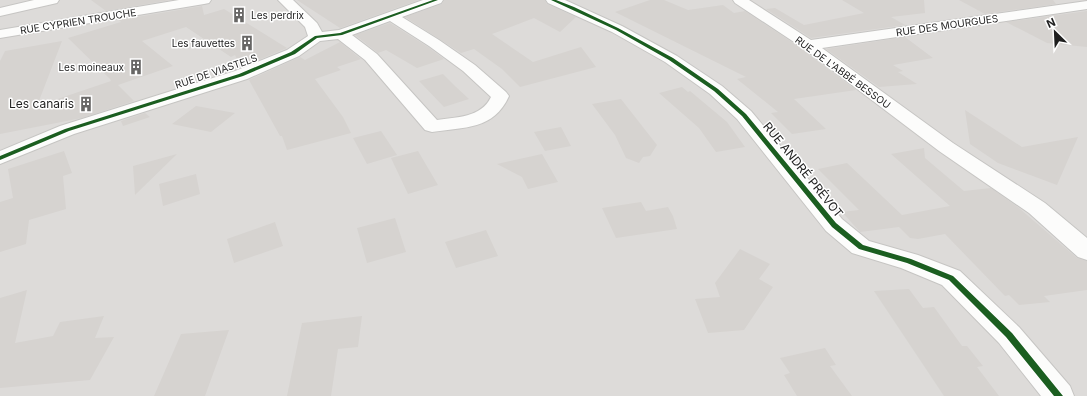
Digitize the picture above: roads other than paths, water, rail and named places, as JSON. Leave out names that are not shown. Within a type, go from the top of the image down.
[{"type":"street","points":[[0,12],[52,0]]},
{"type":"street","name":"RUE CYPRIEN TROUCHE","points":[[0,34],[204,0]]},
{"type":"street","points":[[285,0],[312,26],[316,37]]},
{"type":"street","name":"RUE DE VIASTELS","points":[[0,158],[67,130],[241,75],[293,53],[316,37],[341,34],[436,0]]},
{"type":"street","name":"RUE ANDRÉ PRÉVOT","points":[[553,0],[617,29],[671,59],[716,90],[744,115],[834,225],[861,247],[909,261],[951,278],[1009,335],[1059,396]]},
{"type":"street","name":"RUE DE L'ABBÉ BESSOU","points":[[740,0],[808,45],[946,147],[1037,208],[1087,251]]},
{"type":"street","name":"RUE DES MOURGUES","points":[[808,45],[1087,5]]},
{"type":"street","points":[[341,34],[371,57],[432,126],[479,119],[496,105],[500,96],[470,68],[391,16]]},
{"type":"place","name":"Les perdrix","points":[[239,15]]},
{"type":"place","name":"Les fauvettes","points":[[247,43]]},
{"type":"place","name":"Les moineaux","points":[[136,67]]},
{"type":"place","name":"Les canaris","points":[[86,104]]}]
